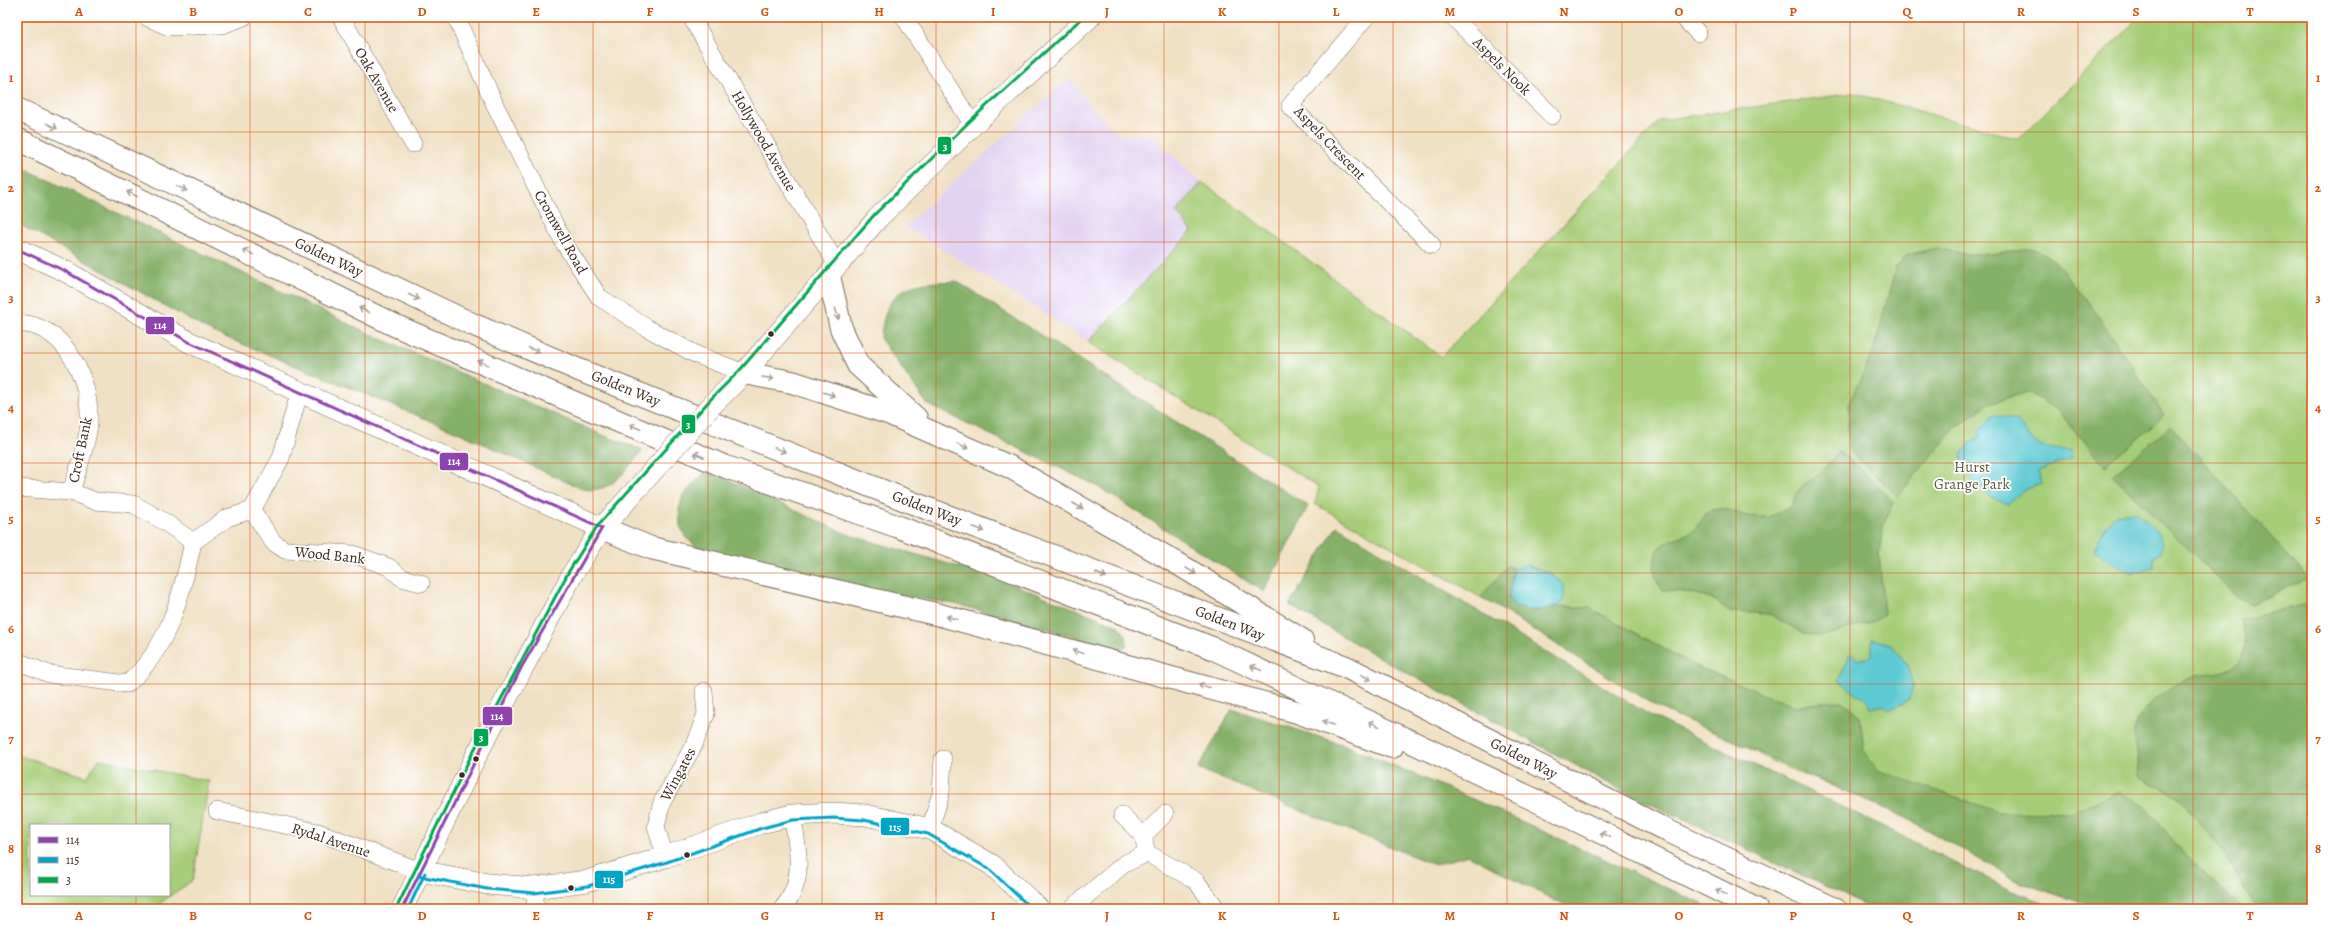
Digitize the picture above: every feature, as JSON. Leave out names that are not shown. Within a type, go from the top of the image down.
[{"type":"highway","name":"Golden Way","points":[[17,109],[472,324],[579,370],[912,504],[1346,667],[1668,831],[1835,909]]},
{"type":"highway","name":"Golden Way","points":[[17,139],[394,325],[726,467],[899,528],[1212,648],[1535,800],[1756,909]]},
{"type":"highway","points":[[833,270],[841,328],[858,365],[933,433]]},
{"type":"highway","points":[[744,374],[792,382],[888,413],[1010,466],[1180,565],[1346,667]]},
{"type":"highway","points":[[602,528],[651,548],[940,615],[1297,712],[1535,800]]},
{"type":"street","points":[[146,17],[169,28],[222,25],[244,17]]},
{"type":"street","name":"Oak Avenue","points":[[341,17],[414,144]]},
{"type":"street","name":"Cromwell Road","points":[[456,17],[495,106],[564,243],[599,297],[647,328],[697,356],[744,374]]},
{"type":"street","name":"Hollywood Avenue","points":[[691,17],[833,270]]},
{"type":"street","points":[[904,17],[973,125]]},
{"type":"street","points":[[402,909],[483,742],[573,573],[602,528],[714,403],[744,374],[878,218],[973,125],[1090,17]]},
{"type":"street","name":"Aspels Crescent","points":[[1366,17],[1290,106],[1432,245]]},
{"type":"street","name":"Aspels Nook","points":[[1453,17],[1552,116]]},
{"type":"street","points":[[1683,17],[1698,33]]},
{"type":"street","points":[[17,249],[65,271],[189,342],[300,390],[602,528]]},
{"type":"street","name":"Croft Bank","points":[[17,323],[36,326],[55,338],[72,358],[84,384],[89,403],[89,426],[71,492]]},
{"type":"street","points":[[17,661],[49,674],[127,684],[141,673],[175,614],[184,587],[193,542],[227,518],[252,510],[281,458],[300,390]]},
{"type":"street","name":"Croft Bank","points":[[17,488],[71,492],[95,501],[133,504],[164,522],[193,542]]},
{"type":"street","name":"Wood Bank","points":[[252,510],[273,542],[285,550],[354,554],[372,559],[389,567],[402,578],[421,583]]},
{"type":"street","name":"Wingates","points":[[666,857],[656,826],[662,802],[694,745],[706,714],[704,691]]},
{"type":"street","points":[[930,829],[941,793],[943,760]]},
{"type":"street","name":"Rydal Avenue","points":[[217,811],[318,832],[420,871]]},
{"type":"street","points":[[420,871],[488,884],[534,888],[587,881],[666,857],[726,834],[792,815],[833,813],[865,815],[930,829],[992,865],[1039,909]]},
{"type":"street","points":[[1142,836],[1165,814]]},
{"type":"street","points":[[782,909],[791,899],[796,885],[799,863],[792,815]]},
{"type":"street","points":[[1122,815],[1142,836],[1147,853],[1196,881],[1217,909]]},
{"type":"street","points":[[1071,909],[1124,864],[1147,853]]},
{"type":"street","points":[[534,888],[536,909]]},
{"type":"shaded area","points":[[1069,78],[1092,108],[1120,135],[1150,134],[1209,189],[1423,344],[1320,487],[905,226]]},
{"type":"green space","name":"Hurst Grange Park","points":[[2139,17],[2312,17],[2312,909],[2141,909],[1775,763],[1315,504],[1319,487],[1088,342],[1192,231],[1176,212],[1202,182],[1441,357],[1660,120],[1854,93],[2019,139]]},
{"type":"green space","points":[[17,165],[368,333],[605,436],[643,450],[624,472],[610,484],[593,490],[582,489],[460,433],[208,330],[26,228],[17,225]]},
{"type":"green space","points":[[1937,248],[1964,254],[1992,254],[2031,248],[2054,260],[2092,307],[2164,415],[2106,466],[2057,410],[2028,392],[1989,403],[1955,428],[1898,496],[1851,452],[1848,433],[1849,403],[1873,353],[1896,267],[1907,255]]},
{"type":"green space","points":[[956,281],[1308,506],[1264,592],[1097,486],[927,404],[880,338],[883,321],[889,305],[902,291],[919,284]]},
{"type":"green space","points":[[2171,426],[2308,578],[2251,604],[2237,597],[2112,475]]},
{"type":"green space","points":[[1839,452],[1864,472],[1893,502],[1884,523],[1879,552],[1884,615],[1875,621],[1823,636],[1804,634],[1769,614],[1729,612],[1717,601],[1692,593],[1663,590],[1659,585],[1656,580],[1654,570],[1658,548],[1673,539],[1693,532],[1708,511],[1722,508],[1747,516],[1769,517],[1790,507],[1800,489],[1823,470]]},
{"type":"green space","points":[[707,470],[849,535],[997,578],[1119,626],[1126,636],[1127,645],[1122,650],[1111,649],[1070,635],[955,604],[882,593],[704,552],[686,538],[680,526],[679,509],[683,495]]},
{"type":"green space","points":[[1337,526],[1653,717],[1874,822],[2012,891],[2062,909],[1874,909],[1621,790],[1387,662],[1289,605]]},
{"type":"green space","points":[[1508,565],[1513,569],[1509,598],[1534,612],[1559,606],[1590,608],[1691,664],[1797,707],[1820,702],[1842,701],[1860,715],[1864,752],[1877,770],[1999,812],[2069,813],[2120,792],[2142,805],[2157,820],[2177,846],[2207,876],[2244,909],[2101,909],[2022,883],[1904,817],[1657,707],[1481,597]]},
{"type":"green space","points":[[2312,603],[2312,800],[2309,814],[2310,909],[2257,909],[2219,846],[2178,796],[2139,776],[2135,728],[2143,711],[2169,689],[2196,675],[2220,672],[2229,669],[2236,664],[2244,652],[2245,644],[2245,636],[2240,619]]},
{"type":"green space","points":[[1232,709],[1345,745],[1477,801],[1713,909],[1571,909],[1468,855],[1435,865],[1198,769]]},
{"type":"green space","points":[[17,755],[87,777],[99,759],[209,781],[193,880],[152,909],[17,909]]},
{"type":"water","points":[[1994,415],[2017,420],[2029,436],[2039,445],[2052,449],[2071,450],[2071,458],[2039,471],[2042,483],[2023,490],[2008,505],[1992,497],[1972,480],[1967,473],[1961,456],[1969,443],[1980,438],[1979,430]]},
{"type":"water","points":[[2136,512],[2158,533],[2162,545],[2162,551],[2153,557],[2153,567],[2131,574],[2094,551],[2103,531],[2116,514]]},
{"type":"water","points":[[1526,565],[1548,572],[1563,584],[1564,600],[1553,608],[1540,610],[1527,610],[1515,607],[1509,598],[1513,569]]},
{"type":"water","points":[[1872,639],[1891,644],[1907,664],[1913,686],[1909,700],[1889,710],[1884,705],[1869,708],[1868,700],[1855,694],[1846,685],[1839,681],[1850,654],[1859,659],[1872,657]]},
{"type":"transit line","name":"3","points":[[397,907],[472,754],[569,571],[598,525],[710,400],[740,370],[875,214],[970,121],[1083,17]]},
{"type":"transit line","name":"114","points":[[17,249],[65,271],[189,342],[602,528]]},
{"type":"transit line","name":"114","points":[[402,909],[521,668],[602,528]]},
{"type":"transit line","name":"115","points":[[419,876],[487,889],[534,893],[588,886],[667,862],[762,828],[793,820],[833,818],[864,820],[928,834],[989,869],[1032,909]]},
{"type":"transit line","name":"115","points":[[408,909],[425,873]]}]
